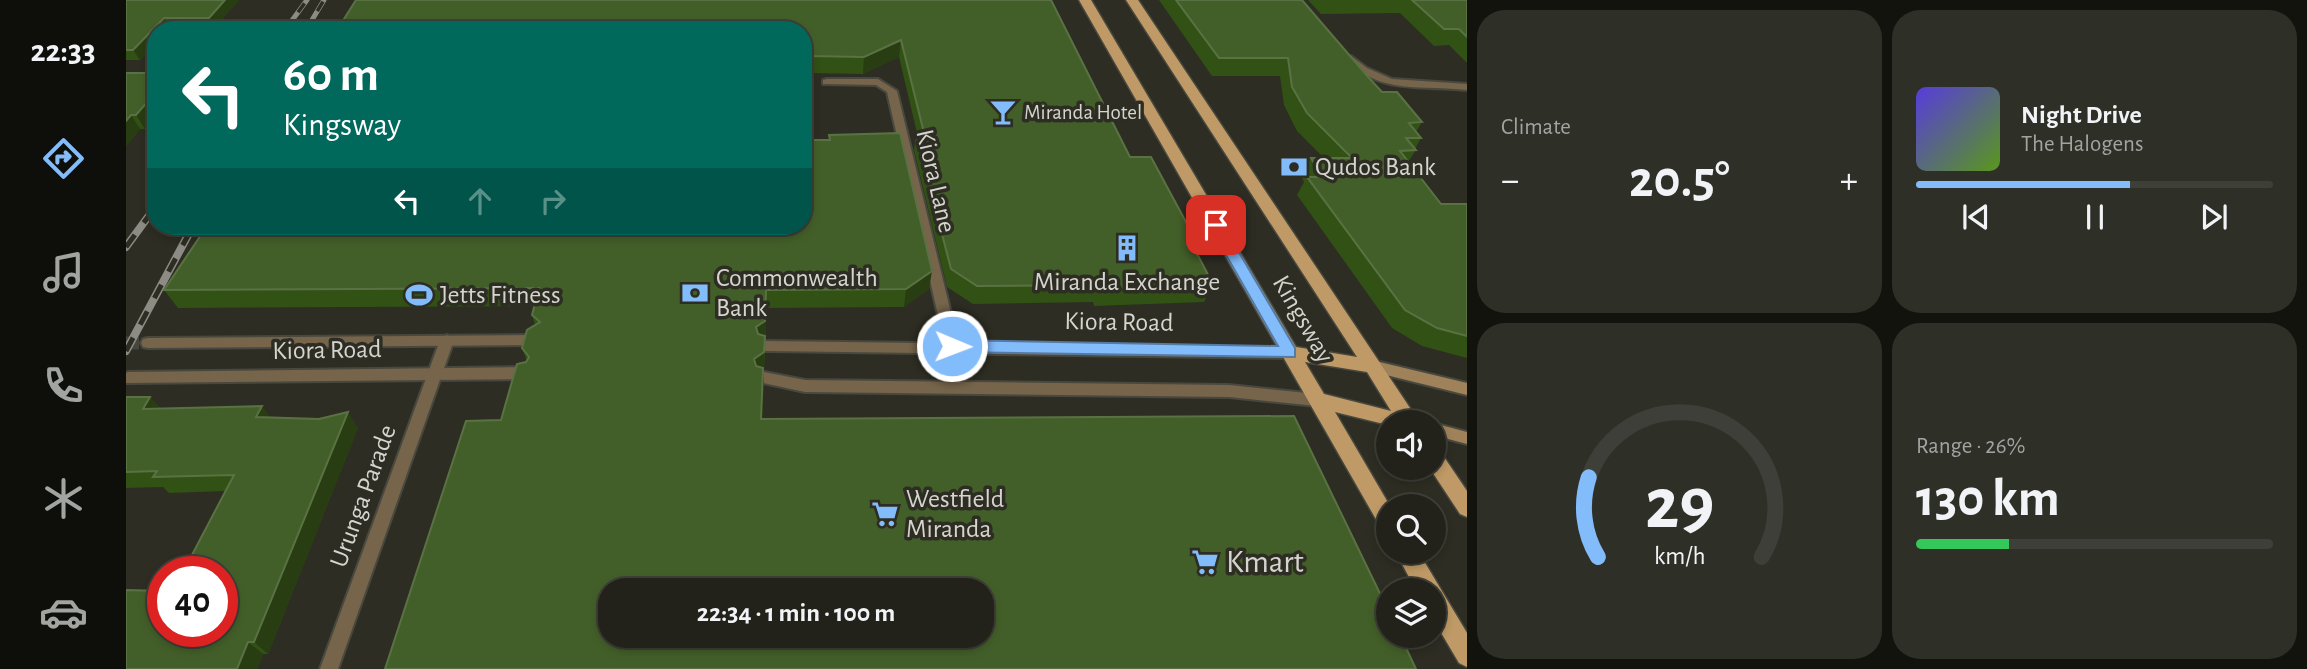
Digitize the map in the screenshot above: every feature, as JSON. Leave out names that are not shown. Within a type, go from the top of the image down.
[{"type":"main road","name":"Kingsway","points":[[1085,0],[1376,501]]},
{"type":"main road","name":"Kingsway","points":[[1132,0],[1400,410]]},
{"type":"main road","name":"Kiora Road","points":[[1290,353],[1371,366],[1467,389]]},
{"type":"main road","points":[[1317,400],[1376,414]]},
{"type":"main road","points":[[1446,432],[1467,438]]},
{"type":"main road","points":[[1446,476],[1467,508]]},
{"type":"main road","points":[[1446,620],[1467,655]]},
{"type":"street","points":[[1343,50],[1361,70],[1378,80],[1401,86],[1467,87]]},
{"type":"street","name":"Kiora Lane","points":[[827,82],[878,82],[892,91],[952,346]]},
{"type":"street","name":"Kiora Road","points":[[148,343],[536,340]]},
{"type":"street","name":"Urunga Parade","points":[[329,669],[447,341]]},
{"type":"street","name":"Kiora Road","points":[[766,346],[952,346],[1290,353]]},
{"type":"street","name":"Kiora Road","points":[[128,378],[526,373]]},
{"type":"street","points":[[764,378],[805,386],[1229,391],[1317,400]]},
{"type":"building","points":[[126,0],[225,0],[209,18],[164,18],[161,21],[147,21],[147,36],[133,50],[126,50]]},
{"type":"building","points":[[356,0],[1051,0],[1130,157],[1151,157],[1200,248],[1194,248],[1213,284],[1101,288],[1099,285],[977,286],[951,269],[916,133],[924,133],[901,40],[864,57],[812,56],[812,21],[343,21]]},
{"type":"building","points":[[1176,0],[1302,0],[1382,92],[1397,92],[1422,122],[1409,123],[1421,138],[1406,138],[1416,150],[1400,151],[1441,204],[1467,204],[1467,336],[1437,328],[1405,310],[1307,177],[1322,177],[1311,158],[1352,158],[1307,113],[1292,87],[1288,58],[1219,58]]},
{"type":"building","points":[[1412,0],[1467,0],[1467,37],[1459,29],[1444,29]]},
{"type":"building","points":[[126,73],[147,73],[147,102],[136,115],[131,115],[126,121]]},
{"type":"building","name":"Westfield Miranda","points":[[900,133],[932,271],[906,289],[766,290],[765,321],[756,327],[758,334],[765,336],[764,352],[754,359],[756,366],[763,368],[761,419],[1294,416],[1376,585],[1376,648],[1406,648],[1416,669],[385,669],[466,421],[501,420],[517,364],[526,362],[529,357],[522,348],[527,330],[540,322],[532,315],[539,288],[164,290],[201,235],[812,235],[812,140],[830,140],[829,135]]},
{"type":"building","points":[[126,397],[150,397],[143,409],[262,406],[256,417],[319,419],[348,412],[254,642],[248,642],[237,669],[126,669],[126,590],[147,591],[147,647],[238,647],[238,556],[191,556],[234,475],[153,477],[157,471],[126,472]]},
{"type":"tunnel","points":[[126,343],[148,343]]},
{"type":"railway","points":[[292,21],[307,0]]},
{"type":"railway","points":[[311,21],[324,0]]},
{"type":"railway","points":[[126,247],[147,218]]},
{"type":"railway","points":[[126,351],[188,235]]},
{"type":"place","name":"Miranda Hotel","points":[[1003,112]]},
{"type":"place","name":"Qudos Bank","points":[[1294,167]]},
{"type":"place","name":"Miranda Exchange","points":[[1127,248]]},
{"type":"place","name":"Commonwealth Bank","points":[[695,293]]},
{"type":"place","name":"Jetts Fitness","points":[[419,295]]},
{"type":"place","name":"Westfield Miranda","points":[[885,514]]},
{"type":"place","name":"Kmart","points":[[1205,562]]},
{"type":"route","points":[[952,346],[1290,353],[1216,225]]}]
